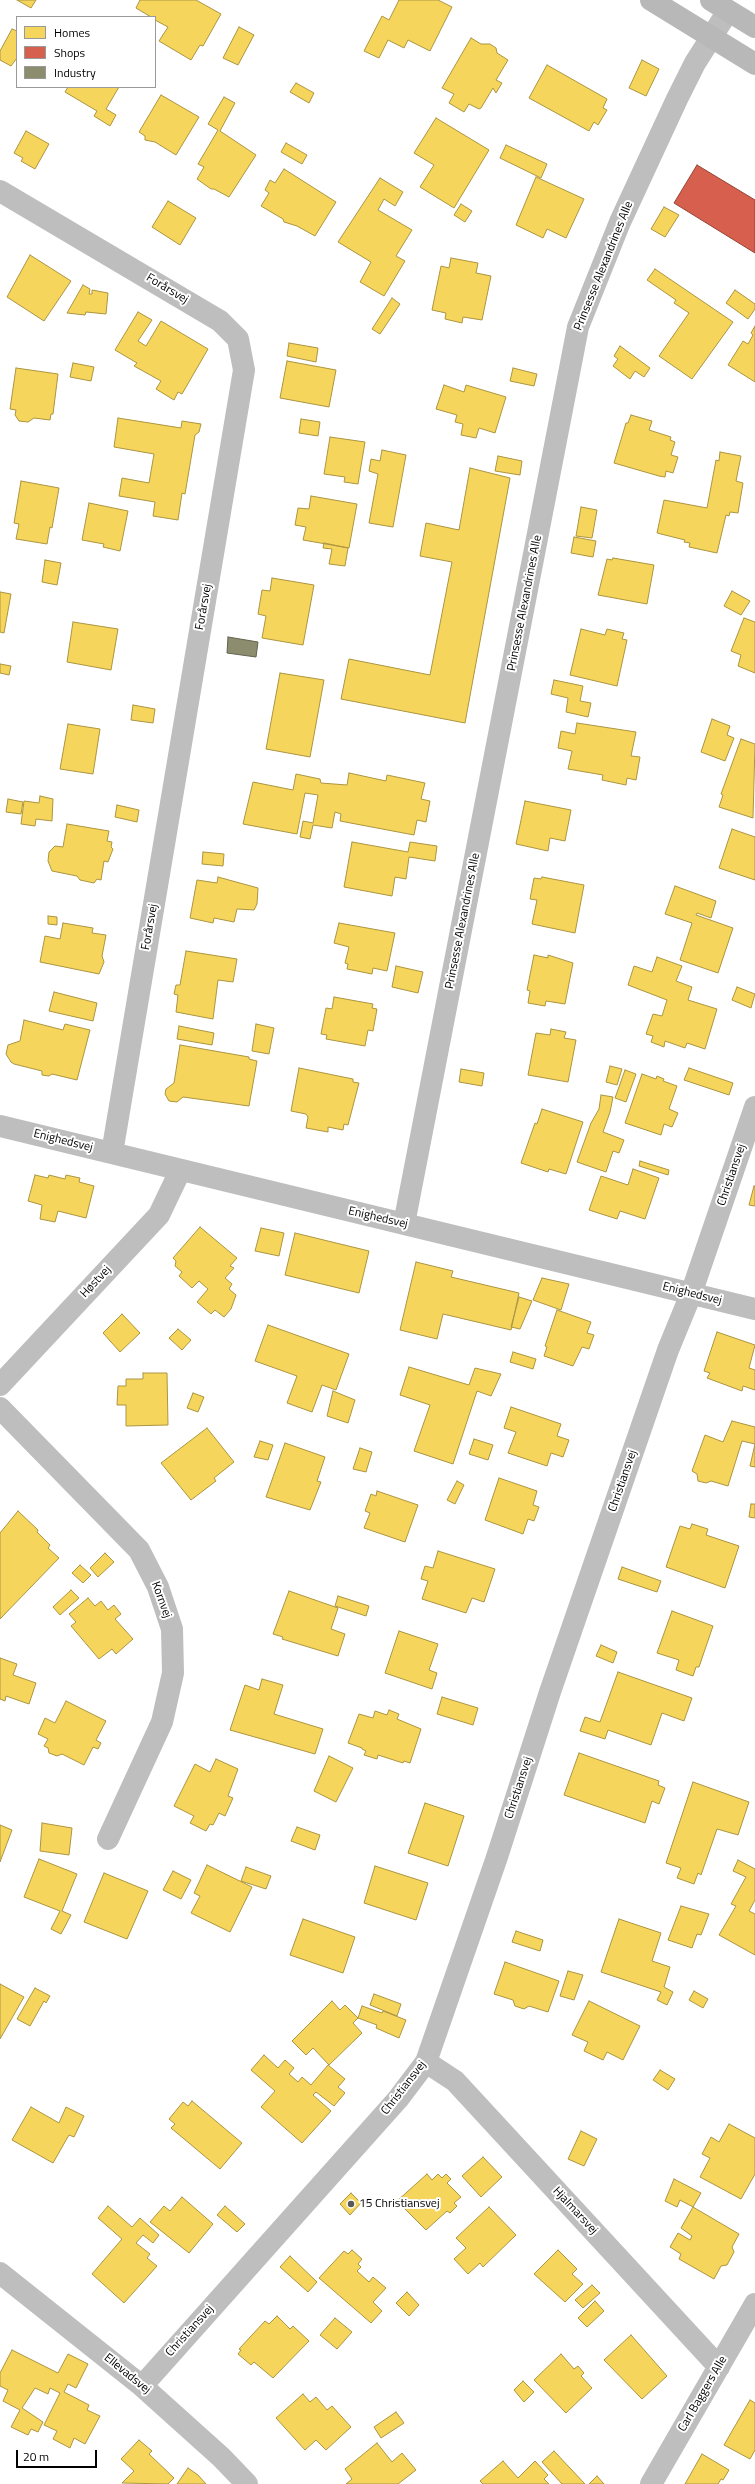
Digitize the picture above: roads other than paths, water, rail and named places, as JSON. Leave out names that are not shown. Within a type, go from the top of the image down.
[{"type":"street","points":[[651,0],[755,64]]},
{"type":"street","points":[[719,5],[755,28]]},
{"type":"street","name":"Prinsesse Alexandrines Alle","points":[[404,1224],[578,328],[624,215],[677,99],[712,37],[719,5]]},
{"type":"street","name":"Forårsvej","points":[[0,191],[220,321],[238,339],[244,370],[112,1153]]},
{"type":"street","name":"Christiansvej","points":[[142,2386],[398,2099],[426,2062],[497,1857],[550,1692],[668,1350],[691,1294],[755,1106]]},
{"type":"street","name":"Enighedsvej","points":[[0,1126],[180,1171],[755,1309]]},
{"type":"street","name":"Høstvej","points":[[0,1385],[159,1215],[180,1171]]},
{"type":"street","name":"Kornvej","points":[[0,1408],[139,1550],[158,1587],[172,1629],[173,1673],[162,1722],[108,1839]]},
{"type":"street","name":"Hjalmarsvej","points":[[426,2062],[455,2081],[719,2367]]},
{"type":"street","name":"Ellevadsvej","points":[[0,2273],[142,2386],[221,2457],[247,2484]]},
{"type":"street","name":"Carl Baggers Alle","points":[[651,2484],[755,2304]]},
{"type":"place","name":"15 Christiansvej","points":[[351,2204]]}]
